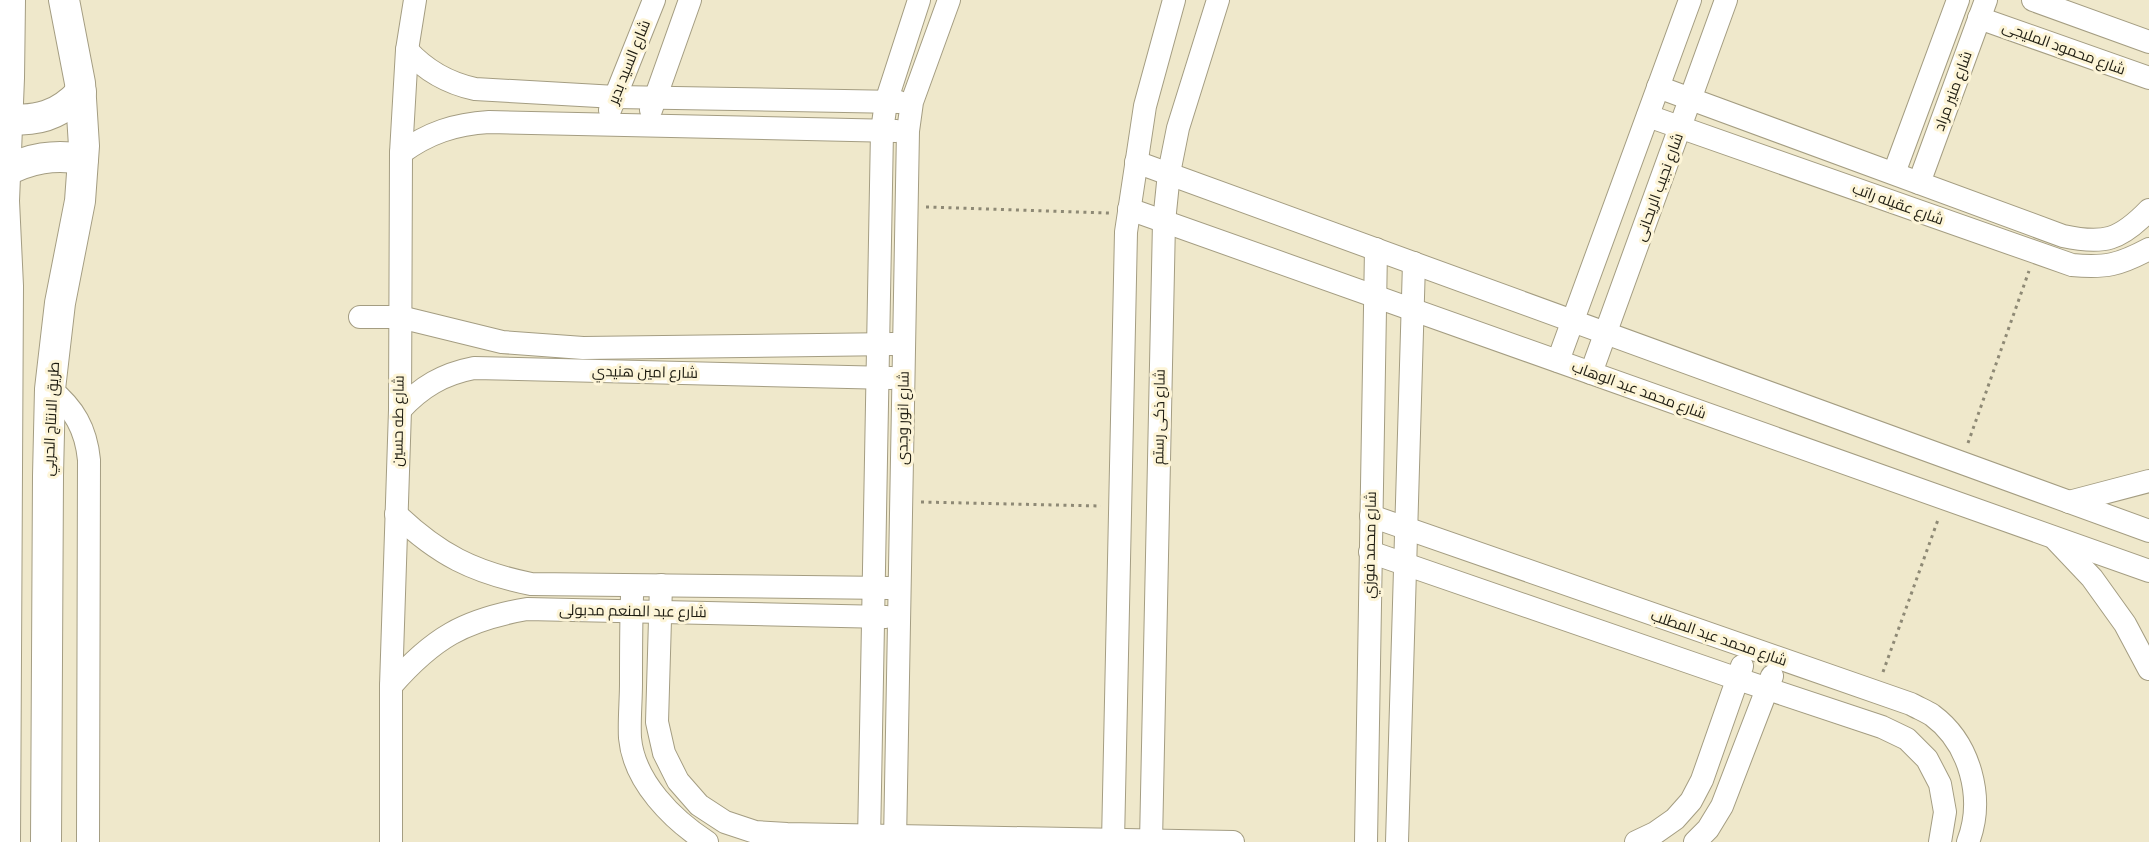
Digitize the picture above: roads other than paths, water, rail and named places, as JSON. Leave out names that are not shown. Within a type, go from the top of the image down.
[{"type":"main road","points":[[5,842],[8,286],[4,172],[10,0]]},
{"type":"main road","name":"طريق الانتاج الحربي","points":[[46,842],[50,389],[60,303],[80,201],[83,159],[81,92],[64,0]]},
{"type":"main road","points":[[6,118],[18,120],[41,118],[63,109],[81,92]]},
{"type":"main road","points":[[4,172],[16,165],[42,158],[56,156],[83,159]]},
{"type":"street","name":"شارع طه حسين","points":[[394,838],[391,686],[400,410],[401,153],[407,50],[415,0]]},
{"type":"street","name":"شارع السيد بدير","points":[[603,124],[654,0]]},
{"type":"street","points":[[644,125],[690,0]]},
{"type":"street","name":"شارع انور وجدى","points":[[869,839],[882,131],[886,102],[919,0]]},
{"type":"street","name":"شارع انور وجدى","points":[[896,839],[908,131],[912,102],[948,0]]},
{"type":"street","points":[[1113,841],[1126,232],[1146,106],[1174,0]]},
{"type":"street","name":"شارع ذكى رستم","points":[[1151,841],[1164,222],[1169,174],[1181,117],[1218,0]]},
{"type":"street","points":[[1558,362],[1690,0]]},
{"type":"street","name":"شارع نجيب الريحانى","points":[[1591,373],[1726,0]]},
{"type":"street","name":"شارع منير مراد","points":[[1894,173],[1958,0]]},
{"type":"street","points":[[2034,0],[2149,42]]},
{"type":"street","name":"شارع منير مراد","points":[[1919,183],[1982,9]]},
{"type":"street","name":"شارع محمود المليجى","points":[[1982,9],[2149,78]]},
{"type":"street","points":[[407,50],[430,72],[459,86],[491,90],[616,97],[912,102]]},
{"type":"street","name":"شارع عقيله راتب","points":[[1658,87],[2063,236],[2087,241],[2111,238],[2133,227],[2149,210]]},
{"type":"street","name":"شارع عقيله راتب","points":[[1648,116],[2072,265],[2100,267],[2126,261],[2149,249]]},
{"type":"street","points":[[401,153],[435,133],[457,125],[473,123],[908,131]]},
{"type":"street","points":[[1136,162],[2149,531]]},
{"type":"street","name":"شارع محمد عبد الوهاب","points":[[1129,211],[2149,571]]},
{"type":"street","name":"شارع محمد فوزي","points":[[1366,842],[1376,249]]},
{"type":"street","points":[[1397,842],[1413,262]]},
{"type":"street","name":"شارع امين هنيدي","points":[[360,317],[400,317],[502,342],[545,347],[904,344]]},
{"type":"street","name":"شارع امين هنيدي","points":[[400,410],[418,392],[440,377],[474,368],[904,378]]},
{"type":"street","points":[[50,389],[64,399],[74,412],[88,443],[88,842]]},
{"type":"street","points":[[2069,502],[2149,481]]},
{"type":"street","name":"شارع عبد المنعم مدبولى","points":[[396,514],[418,536],[471,567],[501,578],[531,584],[900,588]]},
{"type":"street","name":"شارع محمد عبد المطلب","points":[[1371,516],[1875,692],[1932,715],[1956,740],[1971,770],[1976,804],[1968,842]]},
{"type":"street","points":[[2053,537],[2092,578],[2125,624],[2149,669]]},
{"type":"street","points":[[1370,552],[1882,727],[1907,740],[1927,759],[1940,784],[1945,812],[1940,842]]},
{"type":"street","points":[[632,585],[630,740],[638,766],[651,790],[667,811],[687,829],[707,842]]},
{"type":"street","points":[[661,585],[657,722],[664,753],[678,781],[699,805],[725,822],[755,832],[869,839],[1233,842]]},
{"type":"street","name":"شارع عبد المنعم مدبولى","points":[[391,686],[412,662],[437,642],[465,626],[495,615],[527,609],[899,618]]},
{"type":"street","points":[[1636,842],[1655,833],[1675,819],[1691,801],[1702,780],[1749,648]]},
{"type":"street","points":[[1695,842],[1708,829],[1722,806],[1778,658]]}]
